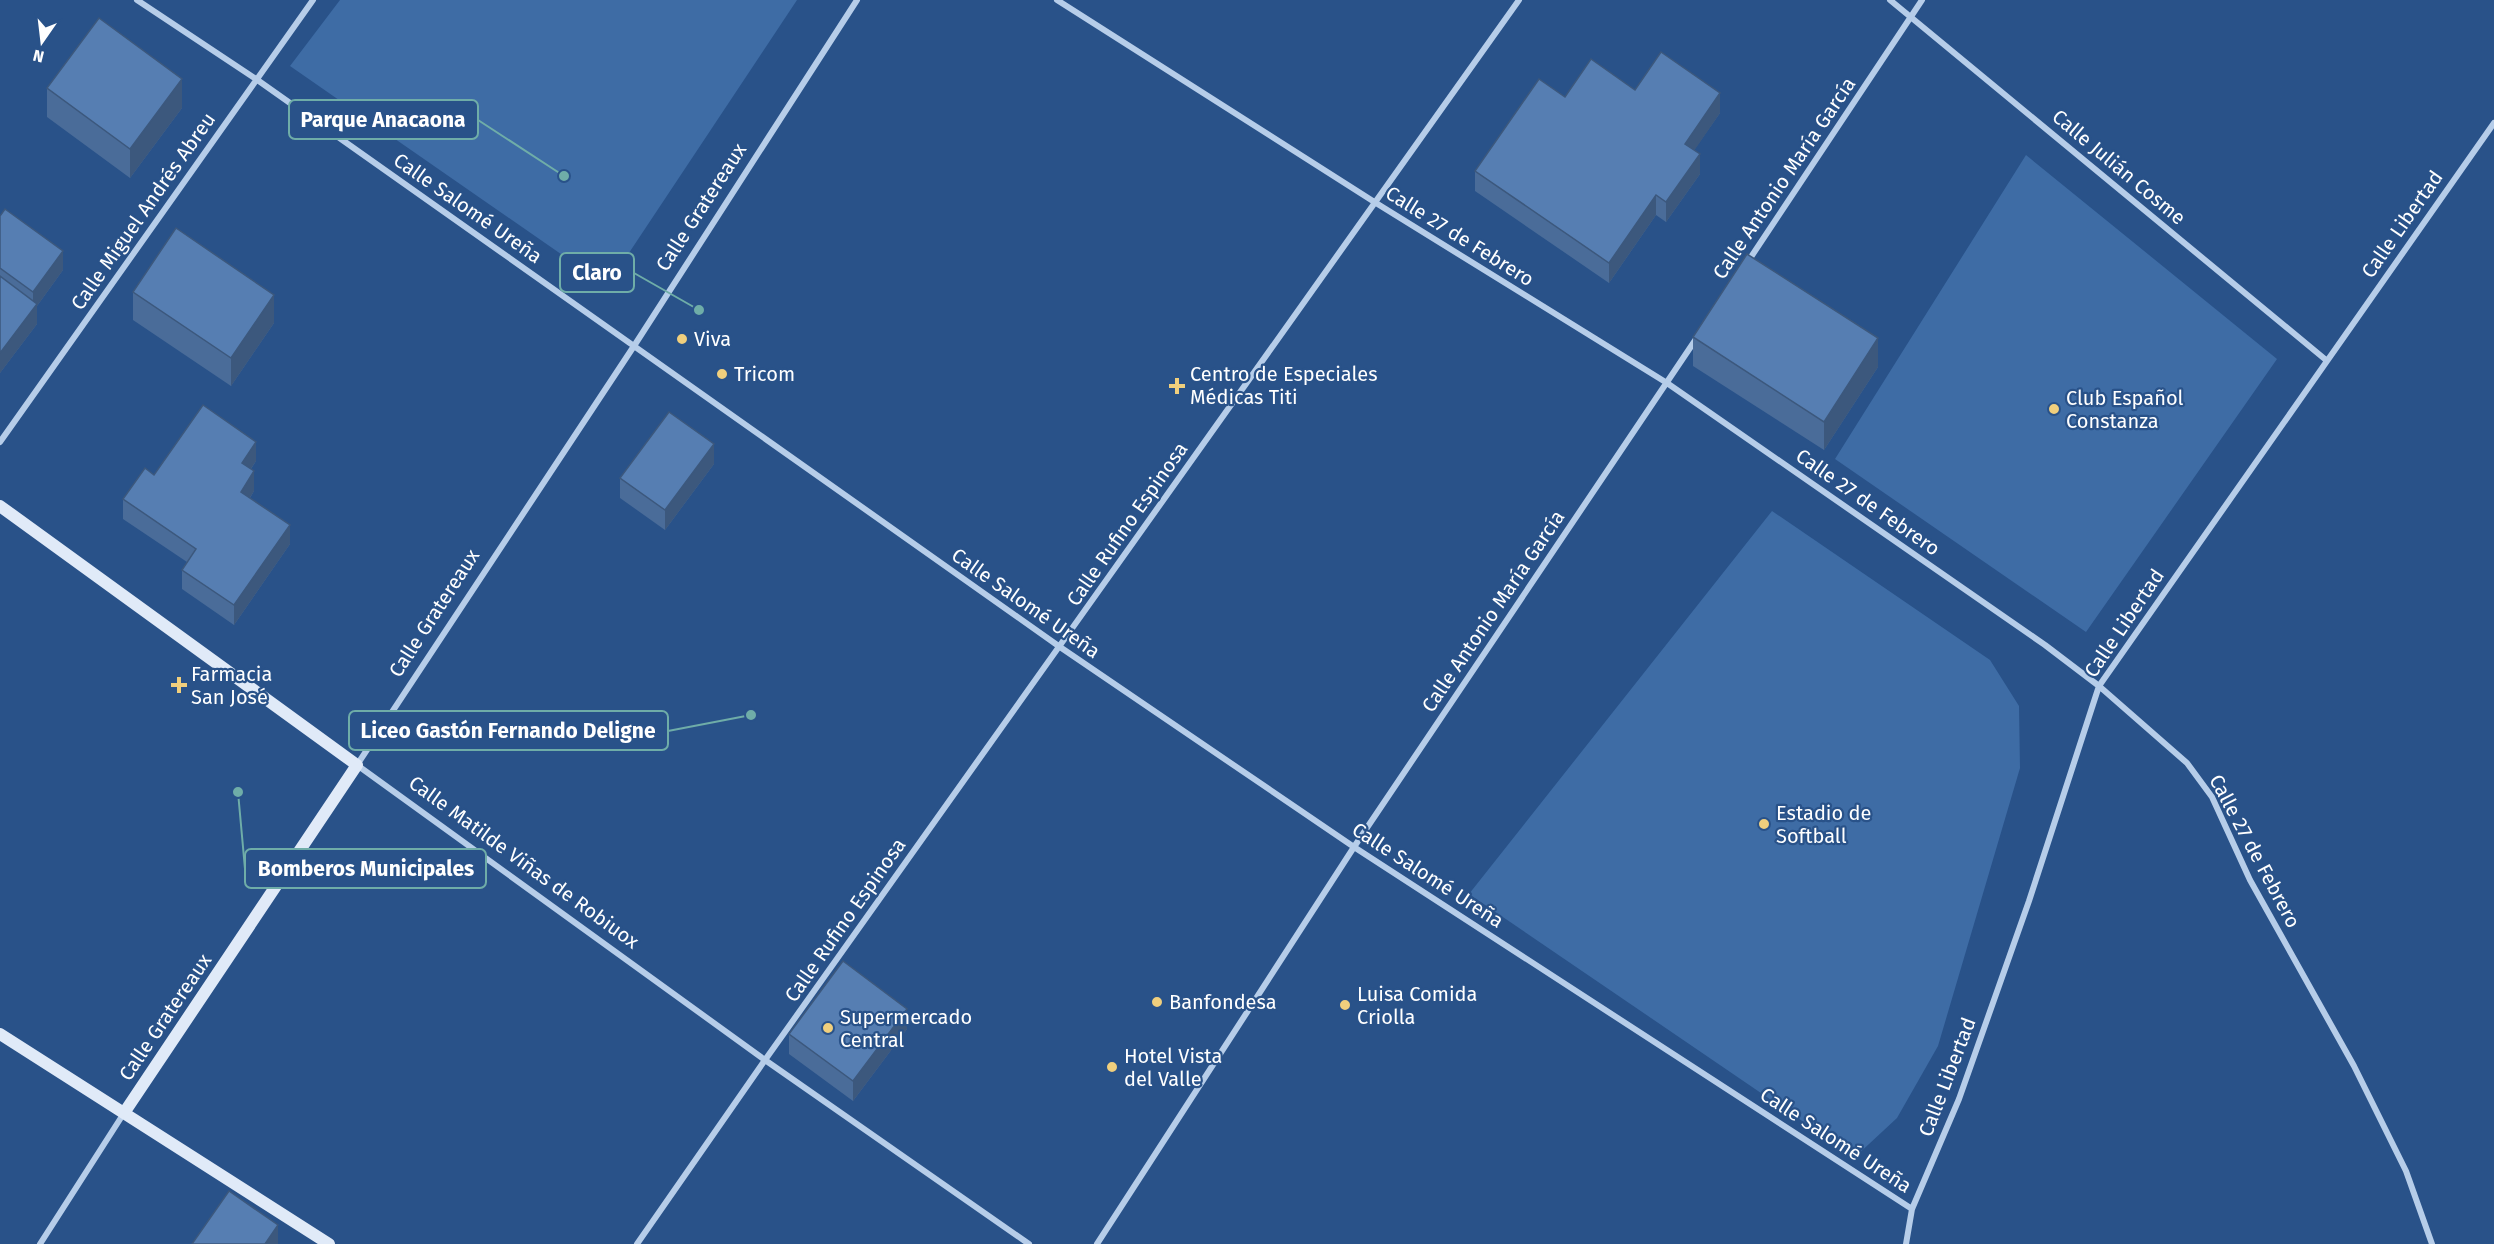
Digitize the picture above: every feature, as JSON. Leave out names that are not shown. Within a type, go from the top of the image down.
[{"type":"main road","name":"Calle Matilde Viñas de Robiuox","points":[[0,506],[357,765]]},
{"type":"main road","name":"Calle Gratereaux","points":[[124,1113],[357,765]]},
{"type":"main road","points":[[0,1035],[329,1244]]},
{"type":"street","name":"Calle Salomé Ureña","points":[[137,0],[256,79],[1060,647],[1354,847],[1912,1209]]},
{"type":"street","name":"Calle Miguel Andrés Abreu","points":[[0,442],[313,0]]},
{"type":"street","name":"Calle Gratereaux","points":[[357,765],[634,346],[857,0]]},
{"type":"street","name":"Calle 27 de Febrero","points":[[1057,0],[1376,203],[1667,383],[2035,638],[2099,686],[2187,763],[2212,797],[2250,879],[2354,1065],[2401,1161],[2432,1244]]},
{"type":"street","name":"Calle Rufino Espinosa","points":[[637,1244],[765,1060],[1519,0]]},
{"type":"street","name":"Calle Julián Cosme","points":[[1890,0],[2326,360]]},
{"type":"street","name":"Calle Antonio María García","points":[[1739,274],[1922,0]]},
{"type":"street","name":"Calle Libertad","points":[[1906,1244],[1912,1209],[1959,1099],[2029,901],[2099,686],[2494,123]]},
{"type":"street","name":"Calle Antonio María García","points":[[1096,1244],[1354,847],[1700,334]]},
{"type":"street","name":"Calle Matilde Viñas de Robiuox","points":[[357,765],[765,1060],[1029,1244]]},
{"type":"street","name":"Calle Gratereaux","points":[[40,1244],[124,1113]]},
{"type":"shaded area","points":[[340,0],[797,0],[607,286],[290,66]]},
{"type":"shaded area","name":"Club Español Constanza","points":[[2026,155],[2277,359],[2086,632],[1835,459]]},
{"type":"shaded area","name":"Estadio de Softball","points":[[1772,511],[1990,660],[2019,706],[2020,768],[1938,1046],[1897,1118],[1855,1157],[1469,894]]},
{"type":"building","points":[[99,18],[182,79],[130,149],[47,88]]},
{"type":"building","points":[[1661,52],[1720,93],[1685,144],[1700,154],[1666,202],[1656,195],[1609,263],[1475,171],[1539,79],[1565,97],[1591,59],[1635,90]]},
{"type":"building","points":[[5,209],[63,251],[33,292],[0,268],[0,216]]},
{"type":"building","points":[[176,228],[274,295],[231,358],[133,292]]},
{"type":"building","points":[[1747,254],[1878,338],[1824,422],[1693,337]]},
{"type":"building","points":[[0,276],[37,304],[0,353]]},
{"type":"building","points":[[203,405],[256,442],[242,463],[254,471],[241,492],[290,525],[234,605],[182,570],[196,549],[123,499],[145,468],[154,475]]},
{"type":"building","points":[[669,412],[714,444],[665,510],[620,478]]},
{"type":"building","points":[[843,961],[907,1009],[853,1081],[789,1034]]},
{"type":"building","points":[[229,1191],[278,1225],[265,1244],[192,1244]]},
{"type":"place","name":"Parque Anacaona","points":[[564,176]]},
{"type":"place","name":"Claro","points":[[699,310]]},
{"type":"place","name":"Viva","points":[[682,339]]},
{"type":"place","name":"Tricom","points":[[722,374]]},
{"type":"place","name":"Centro de Especiales Médicas Titi","points":[[1177,386]]},
{"type":"place","name":"Club Español Constanza","points":[[2054,409]]},
{"type":"place","name":"Farmacia San José","points":[[179,685]]},
{"type":"place","name":"Liceo Gastón Fernando Deligne","points":[[751,715]]},
{"type":"place","name":"Bomberos Municipales","points":[[238,792]]},
{"type":"place","name":"Estadio de Softball","points":[[1764,824]]},
{"type":"place","name":"Banfondesa","points":[[1157,1002]]},
{"type":"place","name":"Luisa Comida Criolla","points":[[1345,1005]]},
{"type":"place","name":"Supermercado Central","points":[[828,1028]]},
{"type":"place","name":"Hotel Vista del Valle","points":[[1112,1067]]}]
